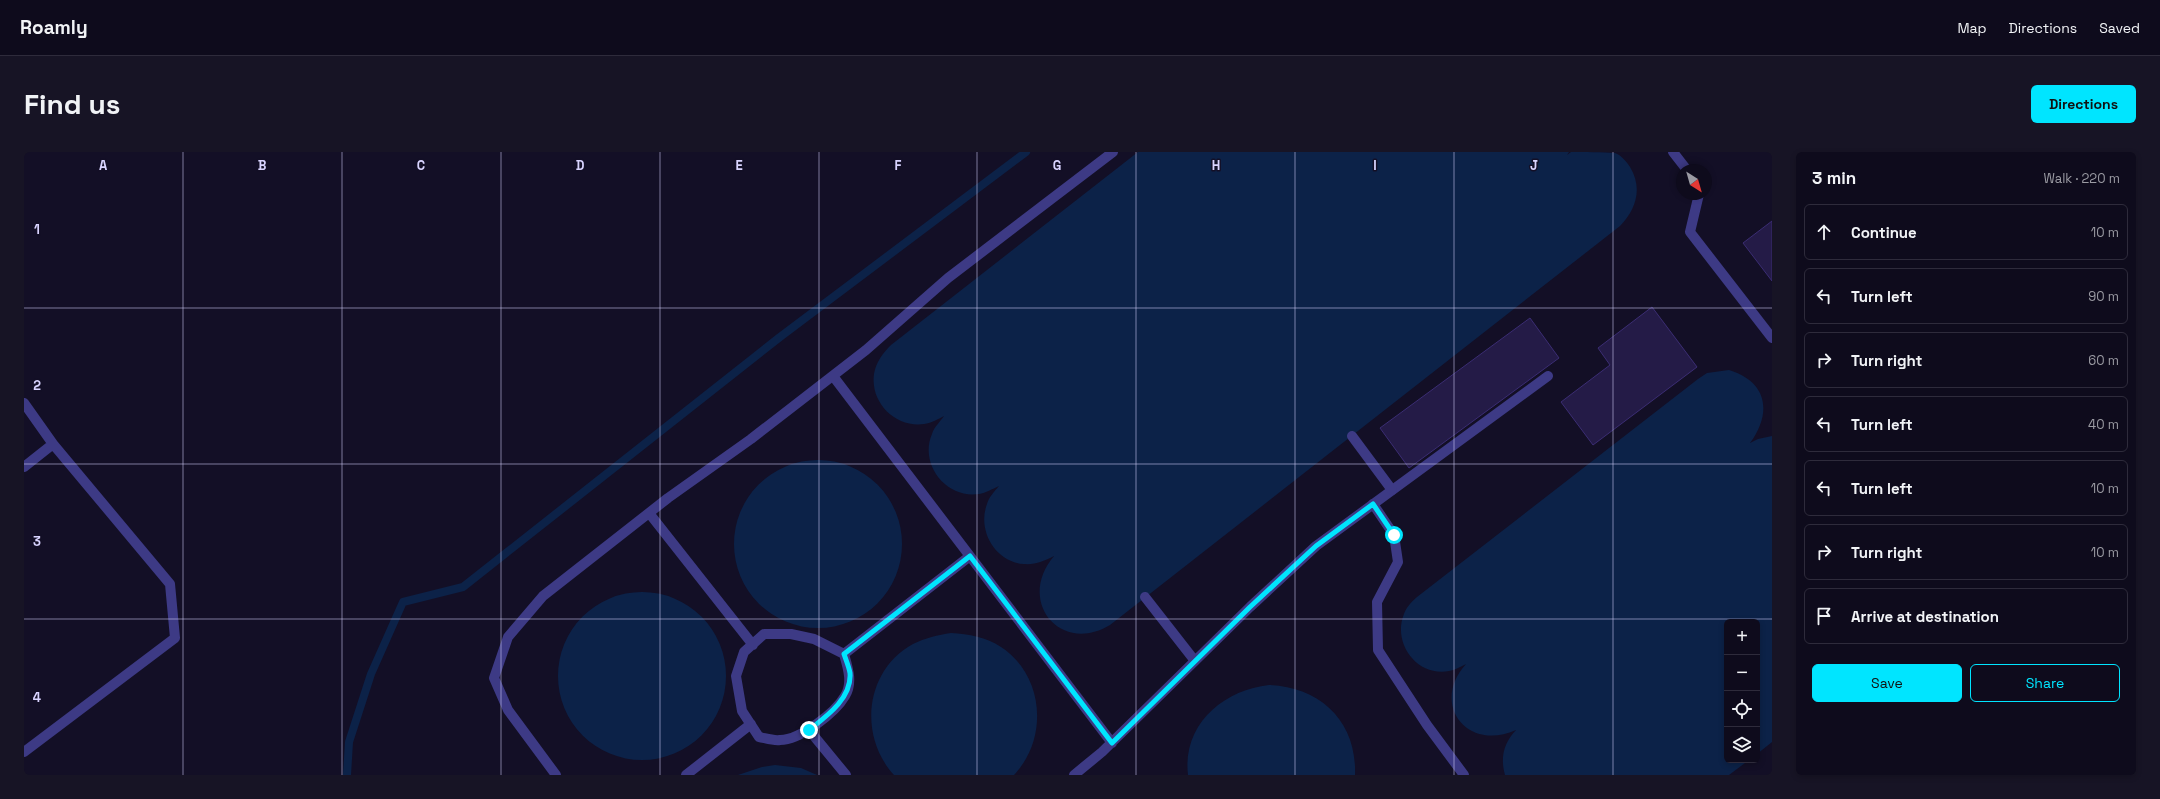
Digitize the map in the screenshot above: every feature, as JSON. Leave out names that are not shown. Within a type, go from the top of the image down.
[{"type":"street","points":[[556,775],[508,710],[494,678],[508,637],[543,596],[648,513],[751,439],[866,350],[948,278],[1113,152]]},
{"type":"street","points":[[1673,152],[1682,164]]},
{"type":"street","points":[[1698,200],[1690,232],[1772,338]]},
{"type":"street","points":[[832,376],[1112,743]]},
{"type":"street","points":[[1079,774],[1316,546],[1548,376]]},
{"type":"street","points":[[24,404],[53,444],[170,584],[175,638],[24,752]]},
{"type":"street","points":[[1352,436],[1392,490]]},
{"type":"street","points":[[24,467],[53,444]]},
{"type":"street","points":[[1373,504],[1394,535],[1398,562],[1377,602],[1378,650],[1427,725],[1464,775]]},
{"type":"street","points":[[648,513],[752,645]]},
{"type":"street","points":[[844,654],[970,556]]},
{"type":"street","points":[[1145,597],[1195,661]]},
{"type":"street","points":[[764,634],[791,634],[814,639],[844,654],[850,673],[846,696],[827,716],[809,730],[781,740],[759,737],[742,711],[736,676],[744,652],[752,645],[764,634]]},
{"type":"street","points":[[686,775],[751,724]]},
{"type":"street","points":[[809,730],[846,775]]},
{"type":"water","points":[[1138,152],[1569,152],[1567,155],[1571,152],[1615,153],[1624,159],[1630,167],[1634,175],[1637,191],[1634,206],[1626,220],[1620,226],[1110,625],[1092,632],[1075,633],[1060,628],[1049,619],[1042,606],[1040,590],[1043,573],[1054,556],[1047,560],[1032,564],[1024,564],[1014,562],[997,551],[991,543],[984,524],[987,504],[999,486],[979,494],[967,494],[956,491],[946,485],[938,477],[932,467],[929,457],[929,445],[933,431],[944,416],[924,424],[904,422],[895,418],[881,404],[876,395],[874,374],[880,358],[891,345]]},
{"type":"water","points":[[1729,370],[1742,375],[1752,382],[1759,390],[1763,410],[1757,432],[1750,443],[1758,439],[1772,436],[1772,742],[1760,752],[1760,619],[1724,619],[1724,763],[1745,763],[1729,775],[1505,775],[1503,762],[1504,751],[1506,745],[1516,730],[1498,735],[1482,735],[1469,729],[1459,720],[1453,708],[1452,694],[1456,679],[1466,664],[1451,671],[1437,671],[1427,669],[1410,656],[1401,636],[1401,625],[1406,610],[1417,597],[1707,373]]},
{"type":"water","points":[[818,460],[842,464],[857,470],[871,479],[883,491],[892,505],[898,520],[902,544],[898,568],[892,583],[883,597],[871,609],[857,618],[842,624],[818,628],[794,624],[779,618],[765,609],[753,597],[744,583],[738,568],[734,544],[738,520],[744,505],[753,491],[765,479],[779,470],[794,464]]},
{"type":"water","points":[[642,592],[666,596],[681,602],[695,611],[707,623],[716,637],[722,652],[726,676],[722,700],[716,715],[707,729],[695,741],[681,750],[666,756],[642,760],[618,756],[603,750],[589,741],[577,729],[568,715],[562,700],[558,676],[562,652],[568,637],[577,623],[589,611],[603,602],[618,596]]},
{"type":"water","points":[[951,633],[977,637],[1001,647],[1015,659],[1026,674],[1033,690],[1037,708],[1037,726],[1033,743],[1025,760],[1014,775],[894,775],[883,759],[875,742],[872,723],[872,705],[876,687],[885,670],[897,655],[913,644],[932,637]]},
{"type":"water","points":[[1269,685],[1288,687],[1305,692],[1320,700],[1332,711],[1342,724],[1350,739],[1354,756],[1355,775],[1188,775],[1188,757],[1192,741],[1199,726],[1209,713],[1222,702],[1236,694],[1252,688]]},
{"type":"water","points":[[775,765],[801,768],[817,775],[738,775],[762,767]]},
{"type":"building","points":[[1772,221],[1772,281],[1743,243]]},
{"type":"building","points":[[1652,307],[1697,367],[1593,445],[1561,402],[1610,365],[1598,348]]},
{"type":"building","points":[[1530,318],[1559,358],[1409,468],[1380,428]]},
{"type":"waterway","points":[[347,775],[349,742],[371,674],[403,602],[463,587],[780,337],[1026,152]]},
{"type":"route","points":[[809,730],[827,716],[846,696],[850,673],[844,654],[970,556],[1112,743],[1250,607],[1316,546],[1373,504],[1394,535]]}]
